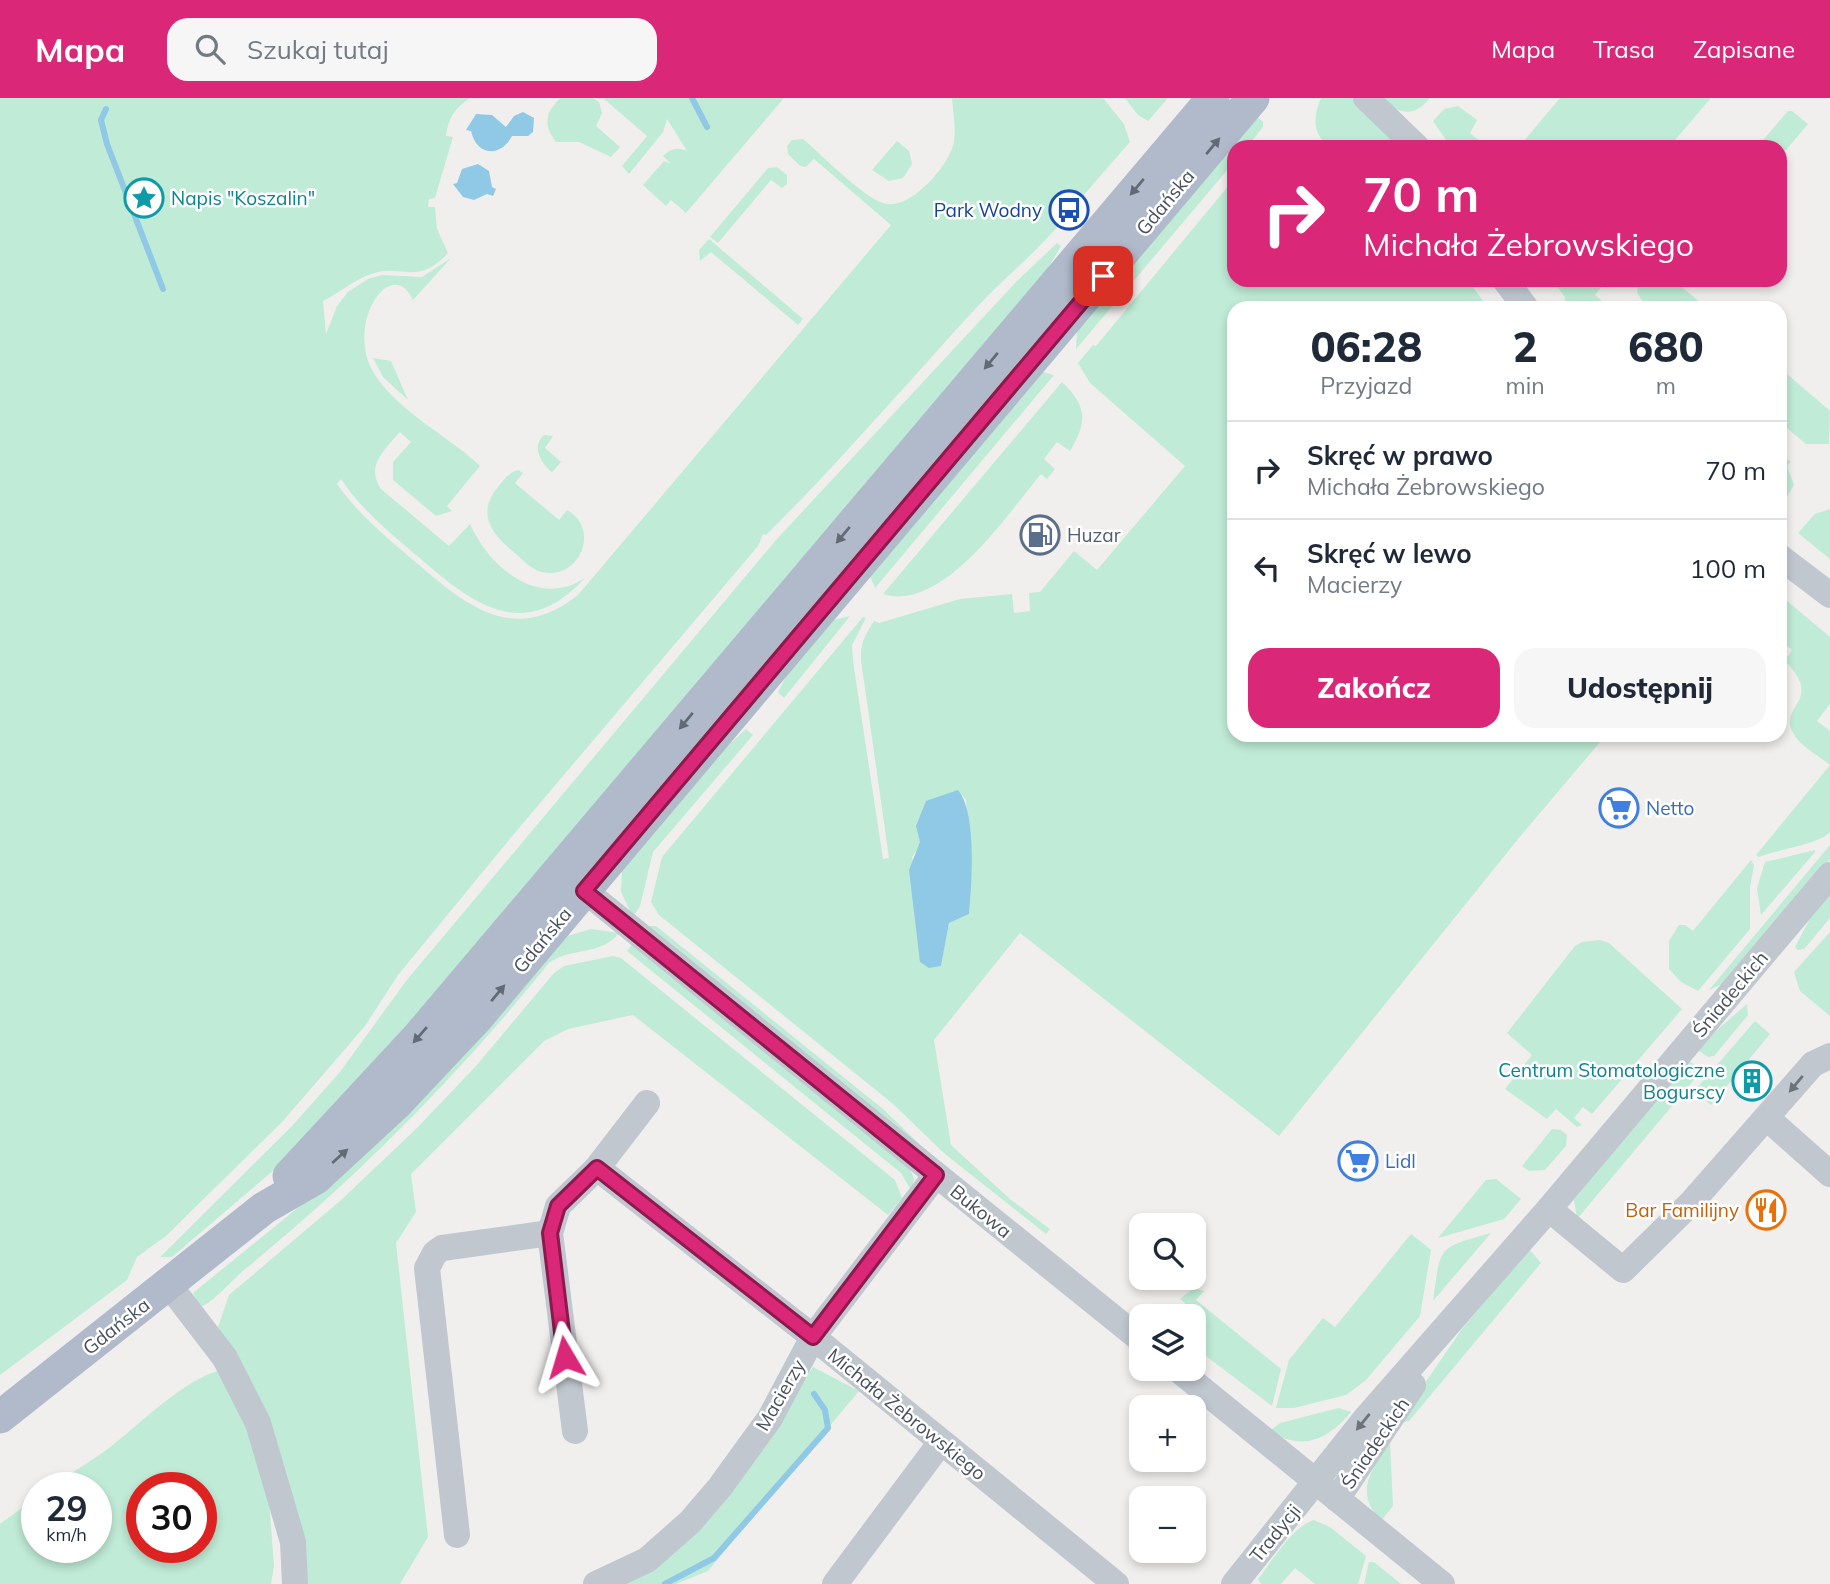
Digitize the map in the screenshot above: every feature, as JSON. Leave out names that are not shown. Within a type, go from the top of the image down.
[{"type":"main road","name":"Gdańska","points":[[0,1417],[264,1208],[316,1178],[396,1104],[464,1033],[572,881],[1213,98]]},
{"type":"main road","name":"Gdańska","points":[[572,881],[1253,98]]},
{"type":"street","points":[[1366,98],[1410,140]]},
{"type":"street","points":[[1787,562],[1820,588],[1830,603]]},
{"type":"street","name":"Śniadeckich","points":[[1316,1482],[1364,1419],[1549,1209],[1830,875]]},
{"type":"street","name":"Bukowa","points":[[572,881],[1129,1330]]},
{"type":"street","points":[[1549,1209],[1623,1270],[1691,1203],[1813,1064],[1830,1056]]},
{"type":"street","points":[[575,1431],[550,1233],[558,1206],[597,1168],[647,1102]]},
{"type":"street","points":[[1766,1118],[1830,1174]]},
{"type":"street","name":"Michała Żebrowskiego","points":[[597,1168],[813,1337],[1111,1582]]},
{"type":"street","name":"Macierzy","points":[[596,1584],[647,1560],[690,1522],[720,1488],[770,1418],[813,1337],[936,1175]]},
{"type":"street","points":[[457,1535],[427,1268],[435,1253],[442,1248],[550,1233]]},
{"type":"street","points":[[169,1285],[225,1359],[258,1423],[292,1542],[295,1584]]},
{"type":"street","name":"Śniadeckich","points":[[1337,1499],[1456,1315]]},
{"type":"street","points":[[1192,1381],[1442,1584]]},
{"type":"street","points":[[835,1584],[941,1442]]},
{"type":"street","name":"Tradycji","points":[[1234,1584],[1316,1482]]},
{"type":"green space","points":[[0,98],[470,98],[456,110],[448,124],[446,136],[453,137],[435,198],[429,199],[428,207],[435,207],[437,229],[448,253],[437,263],[418,272],[382,271],[371,274],[323,301],[326,334],[337,306],[348,292],[368,279],[382,275],[422,277],[451,258],[413,300],[404,288],[393,285],[383,290],[367,317],[364,336],[367,356],[385,389],[411,413],[480,466],[447,506],[452,511],[436,516],[393,480],[393,462],[411,442],[400,432],[379,458],[375,473],[377,481],[381,489],[449,546],[470,524],[489,555],[517,579],[550,589],[567,586],[585,578],[562,598],[540,610],[518,613],[498,610],[477,601],[436,572],[376,519],[341,479],[337,484],[372,524],[451,591],[490,614],[510,618],[532,618],[554,610],[578,595],[891,225],[814,159],[806,167],[800,166],[788,154],[787,146],[792,140],[803,139],[865,193],[883,203],[893,204],[914,195],[943,166],[953,146],[955,134],[952,98],[1103,98],[1124,124],[1130,142],[1075,205],[1071,202],[1059,215],[1064,219],[1043,242],[977,307],[847,451],[766,535],[763,534],[758,546],[513,835],[398,975],[365,1026],[283,1121],[166,1236],[137,1257],[127,1280],[0,1375]]},
{"type":"green space","points":[[560,98],[593,98],[599,102],[602,113],[596,126],[620,147],[611,157],[579,142],[556,142],[549,130],[548,119],[551,109]]},
{"type":"green space","points":[[603,98],[784,98],[686,213],[671,200],[666,206],[643,185],[664,161],[671,164],[663,156],[666,153],[675,149],[687,151],[667,119],[663,132],[629,174],[622,166],[647,136]]},
{"type":"green space","points":[[1125,98],[1168,98],[1148,121],[1138,115]]},
{"type":"green space","points":[[1321,98],[1352,98],[1395,140],[1322,140],[1317,130],[1316,112]]},
{"type":"green space","points":[[1378,98],[1430,98],[1417,109],[1405,112]]},
{"type":"green space","points":[[1560,98],[1711,98],[1675,140],[1525,140]]},
{"type":"green space","points":[[1458,106],[1477,120],[1470,133],[1478,140],[1446,140],[1433,121],[1444,109]]},
{"type":"green space","points":[[1788,111],[1792,111],[1808,124],[1787,149],[1787,140],[1763,140]]},
{"type":"green space","points":[[1254,114],[1263,122],[1263,127],[1253,140],[1233,140]]},
{"type":"green space","points":[[897,141],[909,151],[912,164],[903,178],[889,181],[872,170]]},
{"type":"green space","points":[[1227,147],[1227,170],[1076,349],[1077,331]]},
{"type":"green space","points":[[777,167],[787,175],[787,184],[782,188],[771,180],[718,243],[710,237],[768,168]]},
{"type":"green space","points":[[1227,187],[1227,287],[1473,287],[1483,301],[1227,301],[1227,742],[1600,742],[1518,839],[1279,1136],[1020,933],[934,1040],[951,1145],[1010,1199],[1050,1229],[1046,1234],[945,1154],[892,1103],[659,915],[651,902],[662,857],[863,617],[866,618],[852,645],[853,661],[883,859],[889,858],[861,660],[864,640],[874,621],[879,623],[960,599],[1012,594],[1014,613],[1030,611],[1029,593],[1040,592],[1074,551],[1097,570],[1185,466],[1090,383],[1078,363],[1093,345],[1096,346]],"holes":[[[958,790],[966,800],[970,850],[969,914],[949,923],[941,965],[912,857]]]},
{"type":"green space","points":[[709,239],[803,319],[798,325],[711,252],[700,261],[699,250]]},
{"type":"green space","points":[[1057,243],[1061,246],[1029,300],[552,864],[296,1151],[172,1257],[160,1257],[291,1127],[340,1072],[406,981],[776,540],[1016,282]]},
{"type":"green space","points":[[1557,287],[1601,287],[1595,295],[1602,301],[1565,301],[1565,297]]},
{"type":"green space","points":[[1638,287],[1682,287],[1698,301],[1642,301],[1637,292]]},
{"type":"green space","points":[[373,358],[391,361],[408,400],[383,377]]},
{"type":"green space","points":[[1043,372],[1054,375],[875,588],[870,576]]},
{"type":"green space","points":[[1787,374],[1830,411],[1829,444],[1806,444],[1787,428]]},
{"type":"green space","points":[[1062,382],[1080,406],[1082,422],[1070,451],[1057,442],[1044,459],[1055,469],[1047,479],[1041,474],[992,534],[951,575],[928,589],[906,596],[883,594]]},
{"type":"green space","points":[[544,435],[553,436],[545,448],[561,462],[552,472],[539,455],[538,444]]},
{"type":"green space","points":[[1787,466],[1794,485],[1787,496]]},
{"type":"green space","points":[[518,470],[523,473],[515,483],[559,520],[567,510],[577,518],[583,529],[582,551],[567,569],[555,573],[535,569],[500,539],[490,524],[488,507],[491,497],[507,477]]},
{"type":"green space","points":[[1830,509],[1830,559],[1798,533],[1815,514]]},
{"type":"green space","points":[[1787,601],[1830,637],[1830,704],[1817,721],[1830,731],[1830,765],[1804,746],[1792,731],[1791,714],[1799,701],[1801,685],[1787,663],[1792,650],[1787,646]]},
{"type":"green space","points":[[850,616],[784,698],[778,692],[797,655],[834,620]]},
{"type":"green space","points":[[746,729],[753,735],[653,852],[640,906],[633,917],[621,892],[622,870],[693,778]]},
{"type":"green space","points":[[1830,765],[1830,832],[1808,843],[1759,857],[1756,855]]},
{"type":"green space","points":[[1830,845],[1830,859],[1727,982],[1709,990]]},
{"type":"green space","points":[[1815,850],[1761,915],[1757,888],[1765,862]]},
{"type":"green space","points":[[1751,860],[1754,865],[1750,888],[1750,929],[1698,991],[1681,982],[1669,969],[1669,941],[1679,925],[1685,925],[1693,931]]},
{"type":"green space","points":[[1830,893],[1830,918],[1804,949],[1798,950],[1795,947],[1814,911]]},
{"type":"green space","points":[[649,926],[656,926],[883,1109],[934,1158]]},
{"type":"green space","points":[[591,929],[619,933],[604,945],[549,963],[479,1046],[405,1124],[327,1199],[200,1307],[193,1293],[327,1184],[564,937]]},
{"type":"green space","points":[[1830,932],[1830,1016],[1800,991],[1794,972]]},
{"type":"green space","points":[[1600,940],[1609,943],[1682,1009],[1592,1114],[1583,1107],[1574,1118],[1582,1125],[1577,1127],[1556,1109],[1547,1119],[1505,1089],[1532,1055],[1507,1033],[1575,946],[1582,942]]},
{"type":"green space","points":[[632,944],[910,1169],[914,1179],[912,1192],[901,1173],[627,951]]},
{"type":"green space","points":[[613,956],[621,958],[895,1180],[902,1198],[888,1215],[633,1015],[568,1029],[544,1041],[411,1174],[416,1212],[396,1243],[428,1537],[400,1584],[308,1584],[304,1548],[264,1420],[218,1327],[229,1295],[340,1201],[416,1129],[476,1066],[554,973],[564,966]]},
{"type":"green space","points":[[1747,1004],[1748,1015],[1714,1056],[1708,1057],[1699,1051],[1699,1046]]},
{"type":"green space","points":[[1755,1021],[1770,1034],[1711,1105],[1706,1101],[1715,1090],[1709,1085],[1700,1096],[1697,1088]]},
{"type":"green space","points":[[1688,1060],[1698,1068],[1698,1075],[1577,1219],[1574,1200]]},
{"type":"green space","points":[[1552,1129],[1561,1130],[1567,1135],[1566,1146],[1545,1170],[1529,1171],[1522,1166]]},
{"type":"green space","points":[[1496,1179],[1521,1199],[1504,1219],[1438,1238],[1486,1180]]},
{"type":"green space","points":[[1491,1233],[1433,1301],[1438,1269],[1445,1252],[1460,1242]]},
{"type":"green space","points":[[1411,1234],[1431,1250],[1420,1316],[1366,1380],[1346,1395],[1294,1408],[1276,1408],[1289,1360],[1323,1318],[1335,1327]]},
{"type":"green space","points":[[1529,1249],[1541,1263],[1409,1421],[1397,1424],[1462,1329]]},
{"type":"green space","points":[[1191,1290],[1204,1291],[1196,1300],[1201,1304],[1184,1304],[1180,1299]]},
{"type":"green space","points":[[1206,1308],[1281,1369],[1272,1406],[1206,1356]]},
{"type":"green space","points":[[813,1367],[859,1391],[708,1571],[676,1584],[621,1584],[653,1567],[682,1545],[708,1519],[732,1491]]},
{"type":"green space","points":[[225,1370],[266,1460],[274,1566],[271,1584],[0,1584],[0,1524],[21,1509],[21,1563],[112,1563],[112,1472],[73,1472],[109,1448],[164,1402],[196,1380]]},
{"type":"green space","points":[[1339,1408],[1351,1412],[1334,1429],[1314,1440],[1293,1441],[1270,1431],[1280,1423]]},
{"type":"green space","points":[[1390,1442],[1393,1506],[1381,1521],[1368,1500],[1368,1481]]},
{"type":"green space","points":[[1314,1520],[1330,1527],[1366,1556],[1358,1584],[1315,1584],[1295,1568],[1281,1584],[1261,1584],[1258,1579],[1283,1546],[1298,1530]]},
{"type":"green space","points":[[1369,1562],[1374,1562],[1401,1584],[1364,1584]]},
{"type":"water","points":[[523,112],[534,118],[533,132],[528,136],[512,136],[496,151],[484,150],[478,146],[471,131],[466,130],[476,114],[492,115],[506,127],[514,116]]},
{"type":"water","points":[[478,164],[489,171],[492,187],[496,189],[493,196],[487,194],[474,200],[463,197],[453,184],[457,183],[462,169]]},
{"type":"water","points":[[958,790],[964,800],[971,831],[969,914],[949,923],[941,966],[929,968],[920,962],[909,870],[920,842],[916,826],[926,801]]},
{"type":"waterway","points":[[692,98],[707,127]]},
{"type":"waterway","points":[[106,109],[101,120],[107,144],[163,289]]},
{"type":"waterway","points":[[665,1584],[714,1558],[828,1428],[825,1410],[814,1394]]},
{"type":"place","name":"Napis \"Koszalin\"","points":[[144,198]]},
{"type":"place","name":"Park Wodny","points":[[1069,210]]},
{"type":"place","name":"Huzar","points":[[1040,535]]},
{"type":"place","name":"Netto","points":[[1619,808]]},
{"type":"place","name":"Centrum Stomatologiczne Bogurscy","points":[[1752,1081]]},
{"type":"place","name":"Lidl","points":[[1358,1161]]},
{"type":"place","name":"Bar Familijny","points":[[1766,1210]]},
{"type":"route","points":[[565,1357],[550,1233],[552,1219],[558,1206],[597,1168],[813,1337],[936,1175],[584,891],[1103,276]]}]
